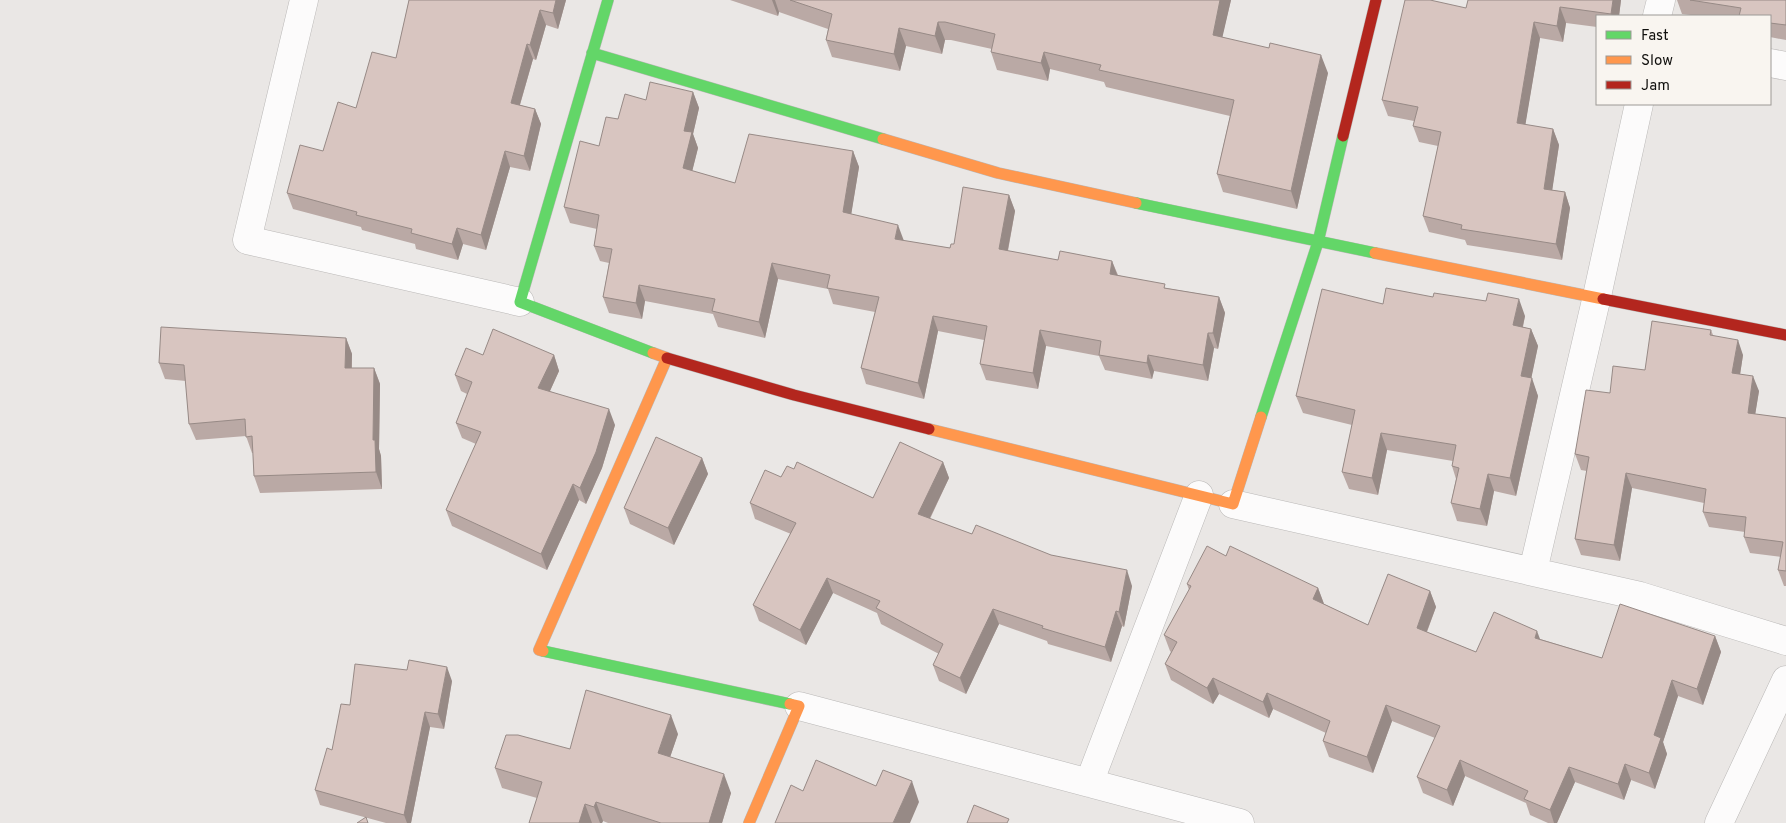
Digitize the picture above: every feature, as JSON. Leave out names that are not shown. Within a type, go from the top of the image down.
[{"type":"street","points":[[304,0],[248,240],[520,302],[667,358],[794,395],[1233,504],[1533,570],[1640,596],[1786,641]]},
{"type":"street","points":[[520,302],[608,0]]},
{"type":"street","points":[[1233,504],[1318,242],[1376,0]]},
{"type":"street","points":[[1658,15],[1661,0]]},
{"type":"street","points":[[592,53],[998,173],[1318,242],[1786,335]]},
{"type":"street","points":[[1771,63],[1786,66]]},
{"type":"street","points":[[1533,570],[1597,296],[1639,105]]},
{"type":"street","points":[[667,358],[539,650],[799,706],[1240,823]]},
{"type":"street","points":[[1089,783],[1199,495]]},
{"type":"street","points":[[1719,823],[1786,680]]},
{"type":"street","points":[[749,823],[799,706]]},
{"type":"building","points":[[409,0],[556,0],[553,13],[540,10],[530,45],[527,44],[511,103],[535,109],[524,156],[505,151],[481,235],[457,228],[452,244],[411,233],[412,229],[356,215],[357,212],[287,193],[300,145],[323,151],[338,102],[356,108],[372,52],[396,58]]},
{"type":"building","points":[[790,0],[1220,0],[1213,35],[1269,48],[1270,43],[1321,55],[1291,191],[1217,174],[1234,100],[1099,70],[1101,65],[1044,52],[1041,63],[991,52],[995,34],[945,22],[938,22],[935,36],[899,28],[894,54],[826,40],[832,14]]},
{"type":"building","points":[[1405,0],[1430,0],[1466,8],[1468,0],[1613,0],[1611,14],[1560,7],[1557,26],[1534,22],[1517,123],[1553,129],[1544,189],[1565,192],[1556,244],[1461,229],[1462,225],[1423,216],[1441,132],[1413,126],[1418,107],[1382,100]]},
{"type":"building","points":[[1690,0],[1786,0],[1786,25],[1771,23],[1771,15],[1739,15],[1741,8]]},
{"type":"building","points":[[650,82],[693,92],[684,131],[692,132],[683,168],[735,183],[749,134],[853,151],[843,212],[898,225],[895,239],[950,248],[951,244],[954,244],[963,187],[1009,195],[999,249],[1058,260],[1060,251],[1112,261],[1110,274],[1165,284],[1164,288],[1219,297],[1213,333],[1208,333],[1203,365],[1148,355],[1147,363],[1099,355],[1101,341],[1040,330],[1033,373],[980,364],[987,326],[933,316],[918,383],[861,368],[879,297],[827,288],[830,275],[772,263],[759,322],[712,311],[715,299],[639,285],[636,303],[603,297],[612,249],[594,246],[599,215],[564,207],[580,141],[599,146],[606,117],[618,119],[625,94],[646,100]]},
{"type":"building","points":[[1386,288],[1433,297],[1434,293],[1486,301],[1488,293],[1519,299],[1513,325],[1531,329],[1521,376],[1532,378],[1510,478],[1488,474],[1480,509],[1451,503],[1459,468],[1452,466],[1456,445],[1381,433],[1372,478],[1342,472],[1355,410],[1296,396],[1322,289],[1383,304]]},
{"type":"building","points":[[1652,321],[1711,330],[1710,335],[1738,340],[1732,373],[1753,376],[1748,413],[1786,418],[1786,571],[1778,570],[1783,542],[1744,537],[1746,517],[1703,512],[1706,489],[1626,473],[1614,545],[1575,539],[1589,457],[1575,454],[1586,390],[1610,393],[1613,366],[1645,370]]},
{"type":"building","points":[[161,327],[346,338],[345,368],[374,368],[373,440],[375,440],[376,472],[254,476],[252,436],[246,437],[245,419],[189,424],[184,365],[159,363]]},
{"type":"building","points":[[493,329],[554,355],[538,388],[609,409],[596,452],[580,488],[573,484],[541,554],[446,510],[481,432],[456,423],[472,382],[455,375],[466,348],[483,355]]},
{"type":"building","points":[[656,437],[702,458],[668,528],[624,508]]},
{"type":"building","points":[[900,442],[943,462],[918,514],[972,534],[976,525],[1051,555],[1127,570],[1119,612],[1116,611],[1105,647],[1042,628],[1043,626],[993,609],[960,678],[933,665],[943,644],[876,608],[880,601],[827,578],[800,630],[753,605],[796,523],[750,503],[765,470],[781,477],[787,466],[794,469],[797,462],[873,498]]},
{"type":"building","points":[[1207,546],[1226,556],[1230,546],[1318,588],[1313,599],[1368,625],[1388,574],[1430,591],[1417,628],[1476,652],[1494,612],[1537,631],[1535,638],[1602,658],[1620,604],[1715,636],[1697,689],[1672,680],[1654,735],[1661,738],[1649,773],[1625,764],[1618,784],[1569,767],[1550,810],[1524,799],[1528,791],[1460,760],[1447,790],[1417,777],[1440,726],[1386,705],[1367,757],[1323,741],[1330,721],[1267,693],[1263,702],[1213,678],[1207,688],[1165,664],[1177,642],[1164,635],[1191,586],[1187,584]]},
{"type":"building","points":[[409,660],[447,667],[438,714],[425,712],[404,815],[315,790],[327,748],[332,750],[341,704],[350,705],[355,664],[407,670]]},
{"type":"building","points":[[586,690],[671,715],[658,753],[724,774],[709,823],[661,823],[596,802],[594,807],[585,804],[579,823],[529,823],[542,782],[495,768],[506,735],[518,735],[570,749]]},
{"type":"building","points":[[816,760],[876,786],[883,770],[912,781],[893,823],[775,823],[791,785],[803,791]]},
{"type":"building","points":[[974,805],[1009,819],[1007,823],[967,823]]},
{"type":"building","points":[[366,817],[368,823],[357,823]]},
{"type":"traffic: fast","points":[[608,0],[520,302],[653,353]]},
{"type":"traffic: fast","points":[[592,53],[883,139]]},
{"type":"traffic: fast","points":[[1261,417],[1318,242],[1343,136]]},
{"type":"traffic: fast","points":[[1136,203],[1375,253]]},
{"type":"traffic: fast","points":[[543,651],[790,704]]},
{"type":"traffic: slow","points":[[883,139],[998,173],[1136,203]]},
{"type":"traffic: slow","points":[[1375,253],[1603,299]]},
{"type":"traffic: slow","points":[[543,651],[539,650],[667,358],[653,353]]},
{"type":"traffic: slow","points":[[929,429],[1233,504],[1261,417]]},
{"type":"traffic: slow","points":[[749,823],[799,706],[790,704]]},
{"type":"traffic: jam","points":[[1343,136],[1376,0]]},
{"type":"traffic: jam","points":[[1603,299],[1786,335]]},
{"type":"traffic: jam","points":[[667,358],[794,395],[929,429]]}]
